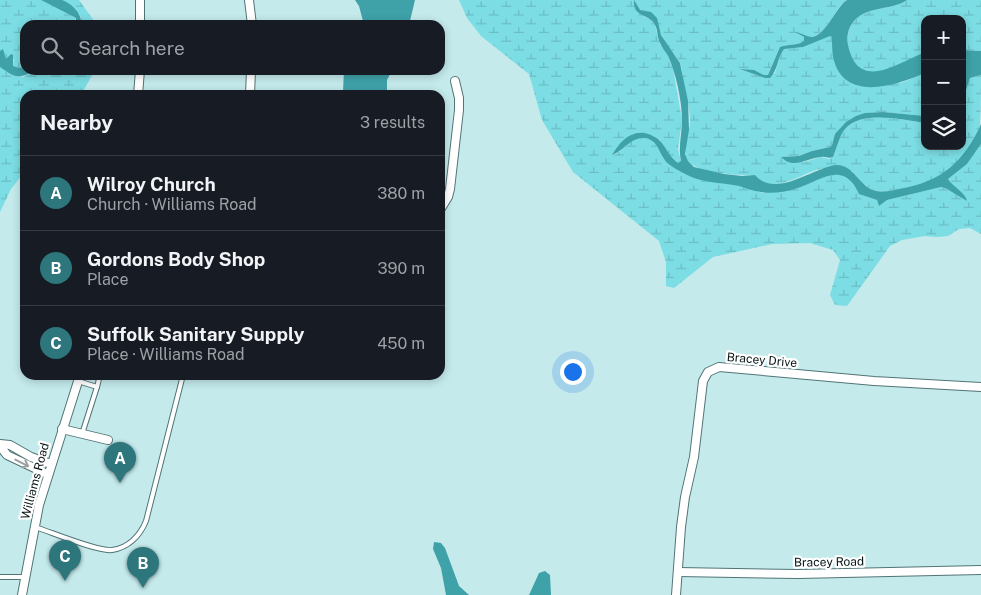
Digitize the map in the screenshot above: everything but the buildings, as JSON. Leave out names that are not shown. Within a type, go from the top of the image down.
[{"type":"street","points":[[140,0],[140,20]]},
{"type":"street","points":[[249,0],[251,20]]},
{"type":"street","points":[[138,90],[140,75]]},
{"type":"street","points":[[250,90],[251,75]]},
{"type":"street","points":[[445,202],[448,197],[452,172],[459,110],[459,98],[455,82]]},
{"type":"street","name":"Bracey Drive","points":[[676,595],[681,527],[685,497],[694,457],[703,381],[708,372],[713,368],[981,387]]},
{"type":"street","name":"Williams Road","points":[[22,595],[34,527],[51,464],[78,380]]},
{"type":"street","points":[[62,429],[108,440]]},
{"type":"street","points":[[0,445],[10,445],[31,457],[51,464]]},
{"type":"street","points":[[0,445],[7,455],[48,474]]},
{"type":"street","name":"Bracey Road","points":[[678,572],[798,574],[981,570]]},
{"type":"lane","points":[[83,380],[96,387]]},
{"type":"lane","points":[[82,434],[98,380]]},
{"type":"lane","points":[[34,527],[110,550],[127,545],[134,540],[146,522],[182,380]]},
{"type":"lane","points":[[0,577],[25,577]]},
{"type":"green space","points":[[0,0],[41,0],[76,18],[75,20],[20,20],[20,68],[13,66],[14,59],[6,59],[0,51]]},
{"type":"green space","points":[[62,0],[79,0],[93,20],[81,20],[79,13]]},
{"type":"green space","points":[[459,0],[847,0],[838,9],[826,27],[816,36],[810,37],[798,34],[804,37],[804,41],[780,47],[768,75],[754,70],[743,70],[765,78],[775,73],[784,48],[803,47],[830,35],[832,37],[833,56],[837,69],[901,83],[921,75],[921,116],[883,112],[865,113],[835,134],[830,147],[799,156],[782,157],[804,162],[821,157],[829,159],[833,157],[841,136],[848,126],[856,121],[875,118],[921,122],[921,150],[966,150],[966,90],[970,78],[981,75],[980,125],[973,142],[954,165],[938,177],[926,182],[897,190],[884,191],[877,191],[868,187],[852,171],[820,169],[785,182],[769,184],[755,175],[720,173],[694,166],[686,158],[685,153],[690,116],[680,63],[659,30],[654,16],[640,10],[636,12],[651,20],[655,25],[660,44],[673,68],[682,120],[678,149],[681,162],[678,164],[763,193],[795,189],[827,175],[842,175],[850,180],[860,194],[877,200],[879,206],[887,200],[941,187],[966,197],[948,179],[967,164],[981,144],[981,234],[970,228],[959,229],[948,236],[925,236],[902,240],[890,246],[847,306],[835,305],[830,295],[840,260],[833,250],[810,243],[772,244],[713,257],[674,288],[666,286],[666,262],[659,241],[573,172],[542,120],[529,74],[481,36],[467,18]],"holes":[[[633,134],[659,139],[673,160],[678,164],[664,159],[655,144],[647,138],[631,141],[613,155]]]},
{"type":"green space","points":[[907,0],[981,0],[981,51],[966,50],[966,15],[921,15],[921,54],[899,65],[878,72],[863,70],[856,65],[849,49],[849,32],[852,24],[863,14]]},
{"type":"green space","points":[[0,67],[18,77],[26,75],[92,75],[84,90],[20,90],[20,177],[11,189],[0,212]]},
{"type":"shaded area","points":[[41,0],[62,0],[79,13],[81,20],[76,20],[76,18]]},
{"type":"shaded area","points":[[355,0],[415,0],[410,20],[363,20],[359,6]]},
{"type":"shaded area","points":[[634,0],[640,10],[651,12],[657,18],[661,35],[680,63],[688,101],[689,130],[685,154],[688,161],[694,167],[724,174],[755,175],[764,182],[773,184],[794,180],[836,165],[847,168],[873,190],[890,191],[927,181],[949,168],[967,149],[981,124],[981,144],[967,164],[948,179],[964,195],[967,201],[941,187],[887,200],[879,206],[877,200],[859,194],[853,183],[846,177],[839,175],[831,175],[787,191],[774,193],[758,192],[686,175],[666,162],[654,142],[645,138],[631,142],[612,155],[623,140],[633,134],[644,133],[659,140],[675,161],[678,163],[681,161],[682,112],[674,70],[659,41],[655,25],[649,18],[638,13],[634,6]]},
{"type":"shaded area","points":[[847,0],[907,0],[863,14],[857,18],[849,30],[848,45],[853,60],[860,68],[870,71],[880,71],[921,54],[921,75],[885,86],[859,86],[847,81],[839,71],[833,57],[832,37],[830,36],[803,47],[784,49],[770,78],[740,69],[754,70],[768,75],[780,47],[804,41],[804,37],[795,32],[811,37],[816,36],[826,27]]},
{"type":"shaded area","points":[[3,49],[6,59],[11,54],[13,55],[13,66],[20,68],[20,75],[25,75],[17,76],[0,67],[0,51]]},
{"type":"shaded area","points":[[966,50],[981,51],[981,75],[970,78],[966,90]]},
{"type":"shaded area","points":[[344,75],[390,75],[387,80],[387,90],[343,90]]},
{"type":"shaded area","points":[[883,112],[921,116],[921,122],[885,118],[856,121],[845,129],[833,157],[791,163],[781,157],[799,156],[830,147],[835,134],[846,122],[865,113]]},
{"type":"shaded area","points":[[434,542],[441,543],[445,548],[459,586],[469,595],[446,595],[441,568],[433,549]]},
{"type":"shaded area","points":[[545,571],[550,575],[551,595],[529,595],[539,573]]},
{"type":"place","name":"Wilroy Church","points":[[120,483]]},
{"type":"place","name":"Suffolk Sanitary Supply","points":[[65,581]]},
{"type":"place","name":"Gordons Body Shop","points":[[143,588]]}]
